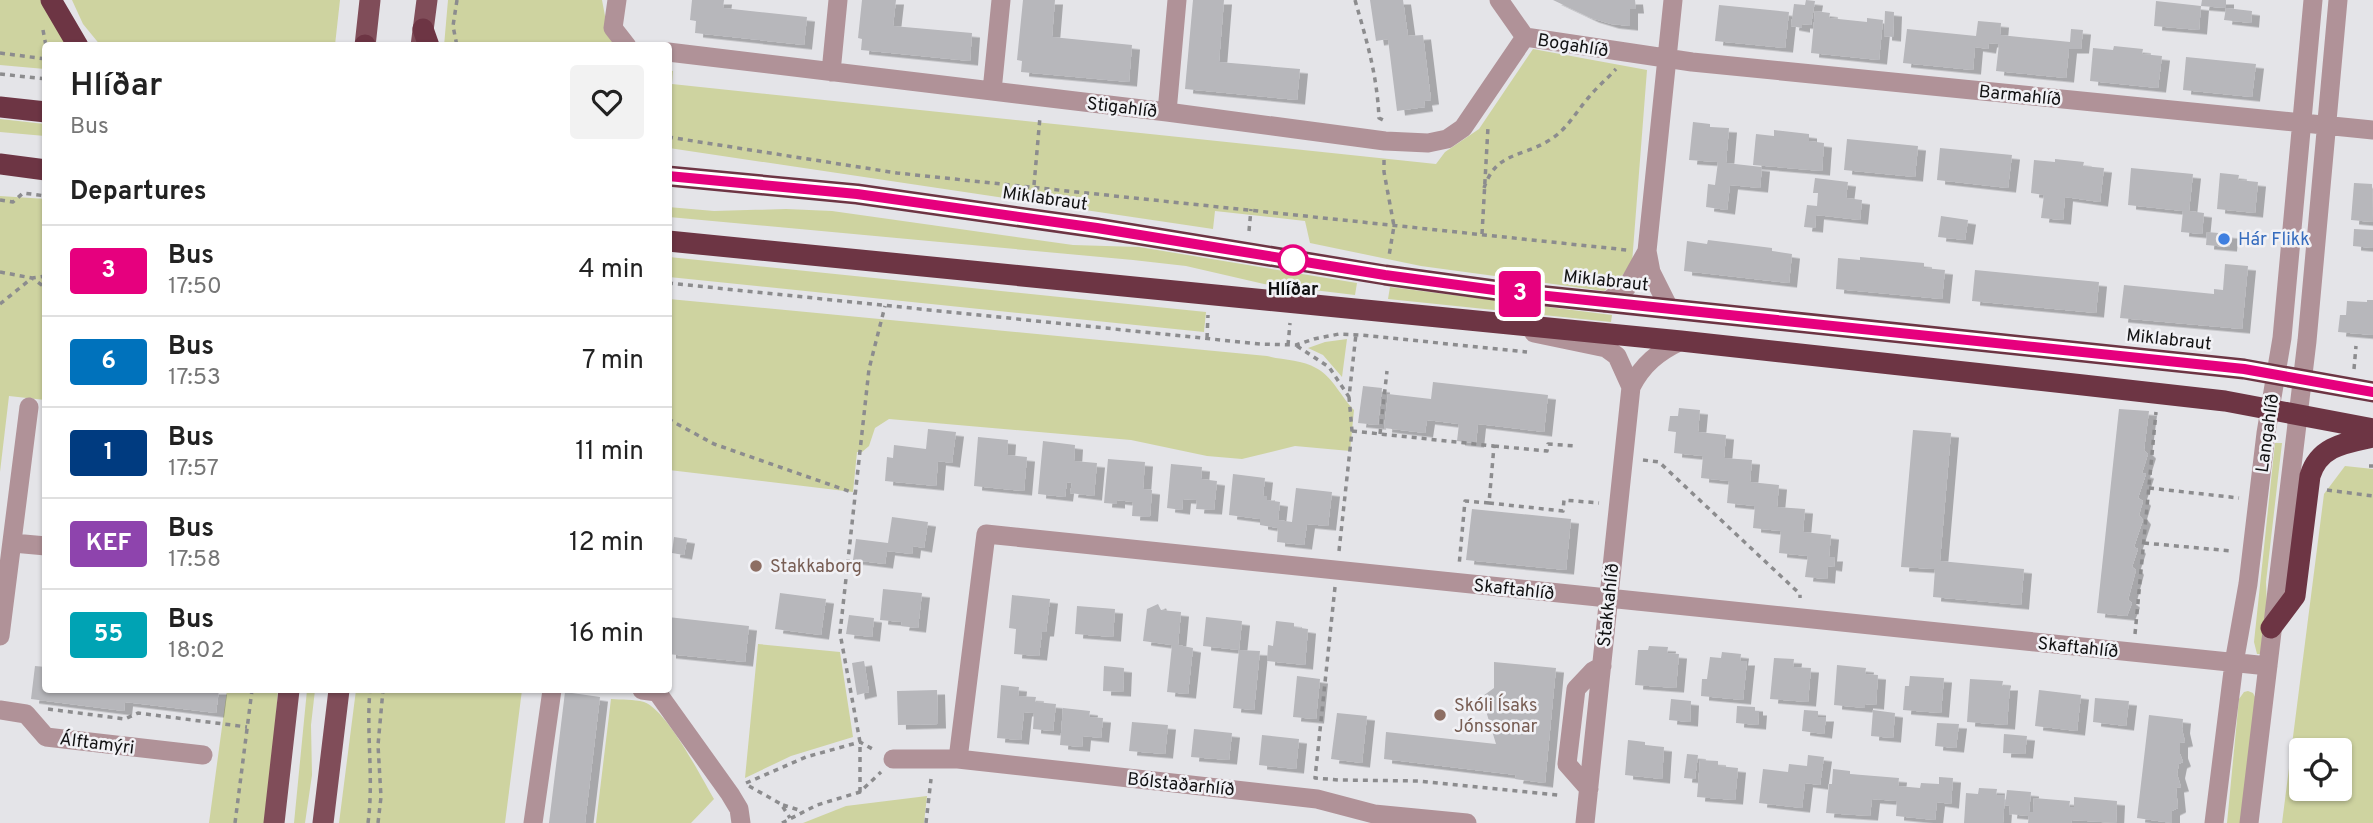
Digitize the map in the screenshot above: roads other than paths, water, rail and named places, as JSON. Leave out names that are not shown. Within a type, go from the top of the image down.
[{"type":"highway","points":[[51,0],[76,42]]},
{"type":"highway","points":[[0,107],[42,112]]},
{"type":"highway","points":[[0,164],[42,169]]},
{"type":"highway","name":"Miklabraut","points":[[672,176],[857,194],[1097,228],[1385,275],[1605,303],[2276,374],[2373,392]]},
{"type":"highway","points":[[672,242],[1681,341],[2220,401],[2373,429]]},
{"type":"highway","points":[[2271,628],[2295,596],[2313,465],[2333,446],[2373,437]]},
{"type":"main road","points":[[365,42],[370,0]]},
{"type":"main road","points":[[424,40],[427,0]]},
{"type":"main road","points":[[274,823],[289,693]]},
{"type":"main road","points":[[323,823],[339,693]]},
{"type":"street","points":[[617,0],[613,28],[624,42]]},
{"type":"street","points":[[831,72],[838,0]]},
{"type":"street","points":[[992,91],[1001,0]]},
{"type":"street","points":[[1167,113],[1177,0]]},
{"type":"street","name":"Bogahlíð","points":[[1499,0],[1525,37],[1667,59]]},
{"type":"street","points":[[1605,303],[1627,287],[1642,251],[1673,0]]},
{"type":"street","name":"Langahlíð","points":[[2214,823],[2234,663],[2248,584],[2270,410],[2283,332],[2296,122],[2313,0]]},
{"type":"street","name":"Langahlíð","points":[[2249,823],[2333,126],[2338,0]]},
{"type":"street","name":"Stigahlíð","points":[[672,52],[1385,141],[1428,144],[1447,139],[1463,128],[1525,37]]},
{"type":"street","name":"Barmahlíð","points":[[1667,59],[2373,130]]},
{"type":"street","points":[[1642,251],[1670,310]]},
{"type":"street","points":[[1503,324],[1559,340],[1606,348],[1617,356],[1626,370],[1631,387]]},
{"type":"street","points":[[1631,387],[1639,372],[1657,353],[1681,341]]},
{"type":"street","name":"Stakkahlíð","points":[[1585,823],[1631,387]]},
{"type":"street","points":[[0,636],[29,407]]},
{"type":"street","name":"Skaftahlíð","points":[[958,759],[986,534],[2267,666]]},
{"type":"street","points":[[13,543],[42,547]]},
{"type":"street","points":[[533,823],[552,693]]},
{"type":"street","points":[[658,693],[730,794],[738,808],[741,823]]},
{"type":"street","name":"Álftamýri","points":[[0,710],[26,714],[46,737],[204,755]]},
{"type":"street","name":"Bólstaðarhlíð","points":[[893,760],[958,759],[1317,799],[1374,814],[1467,823]]},
{"type":"place","name":"Hár Flikk","points":[[2224,239]]},
{"type":"place","name":"Hlíðar","points":[[1293,260]]},
{"type":"place","name":"Stakkaborg","points":[[756,566]]},
{"type":"place","name":"Skóli Ísaks Jónssonar","points":[[1440,715]]}]
